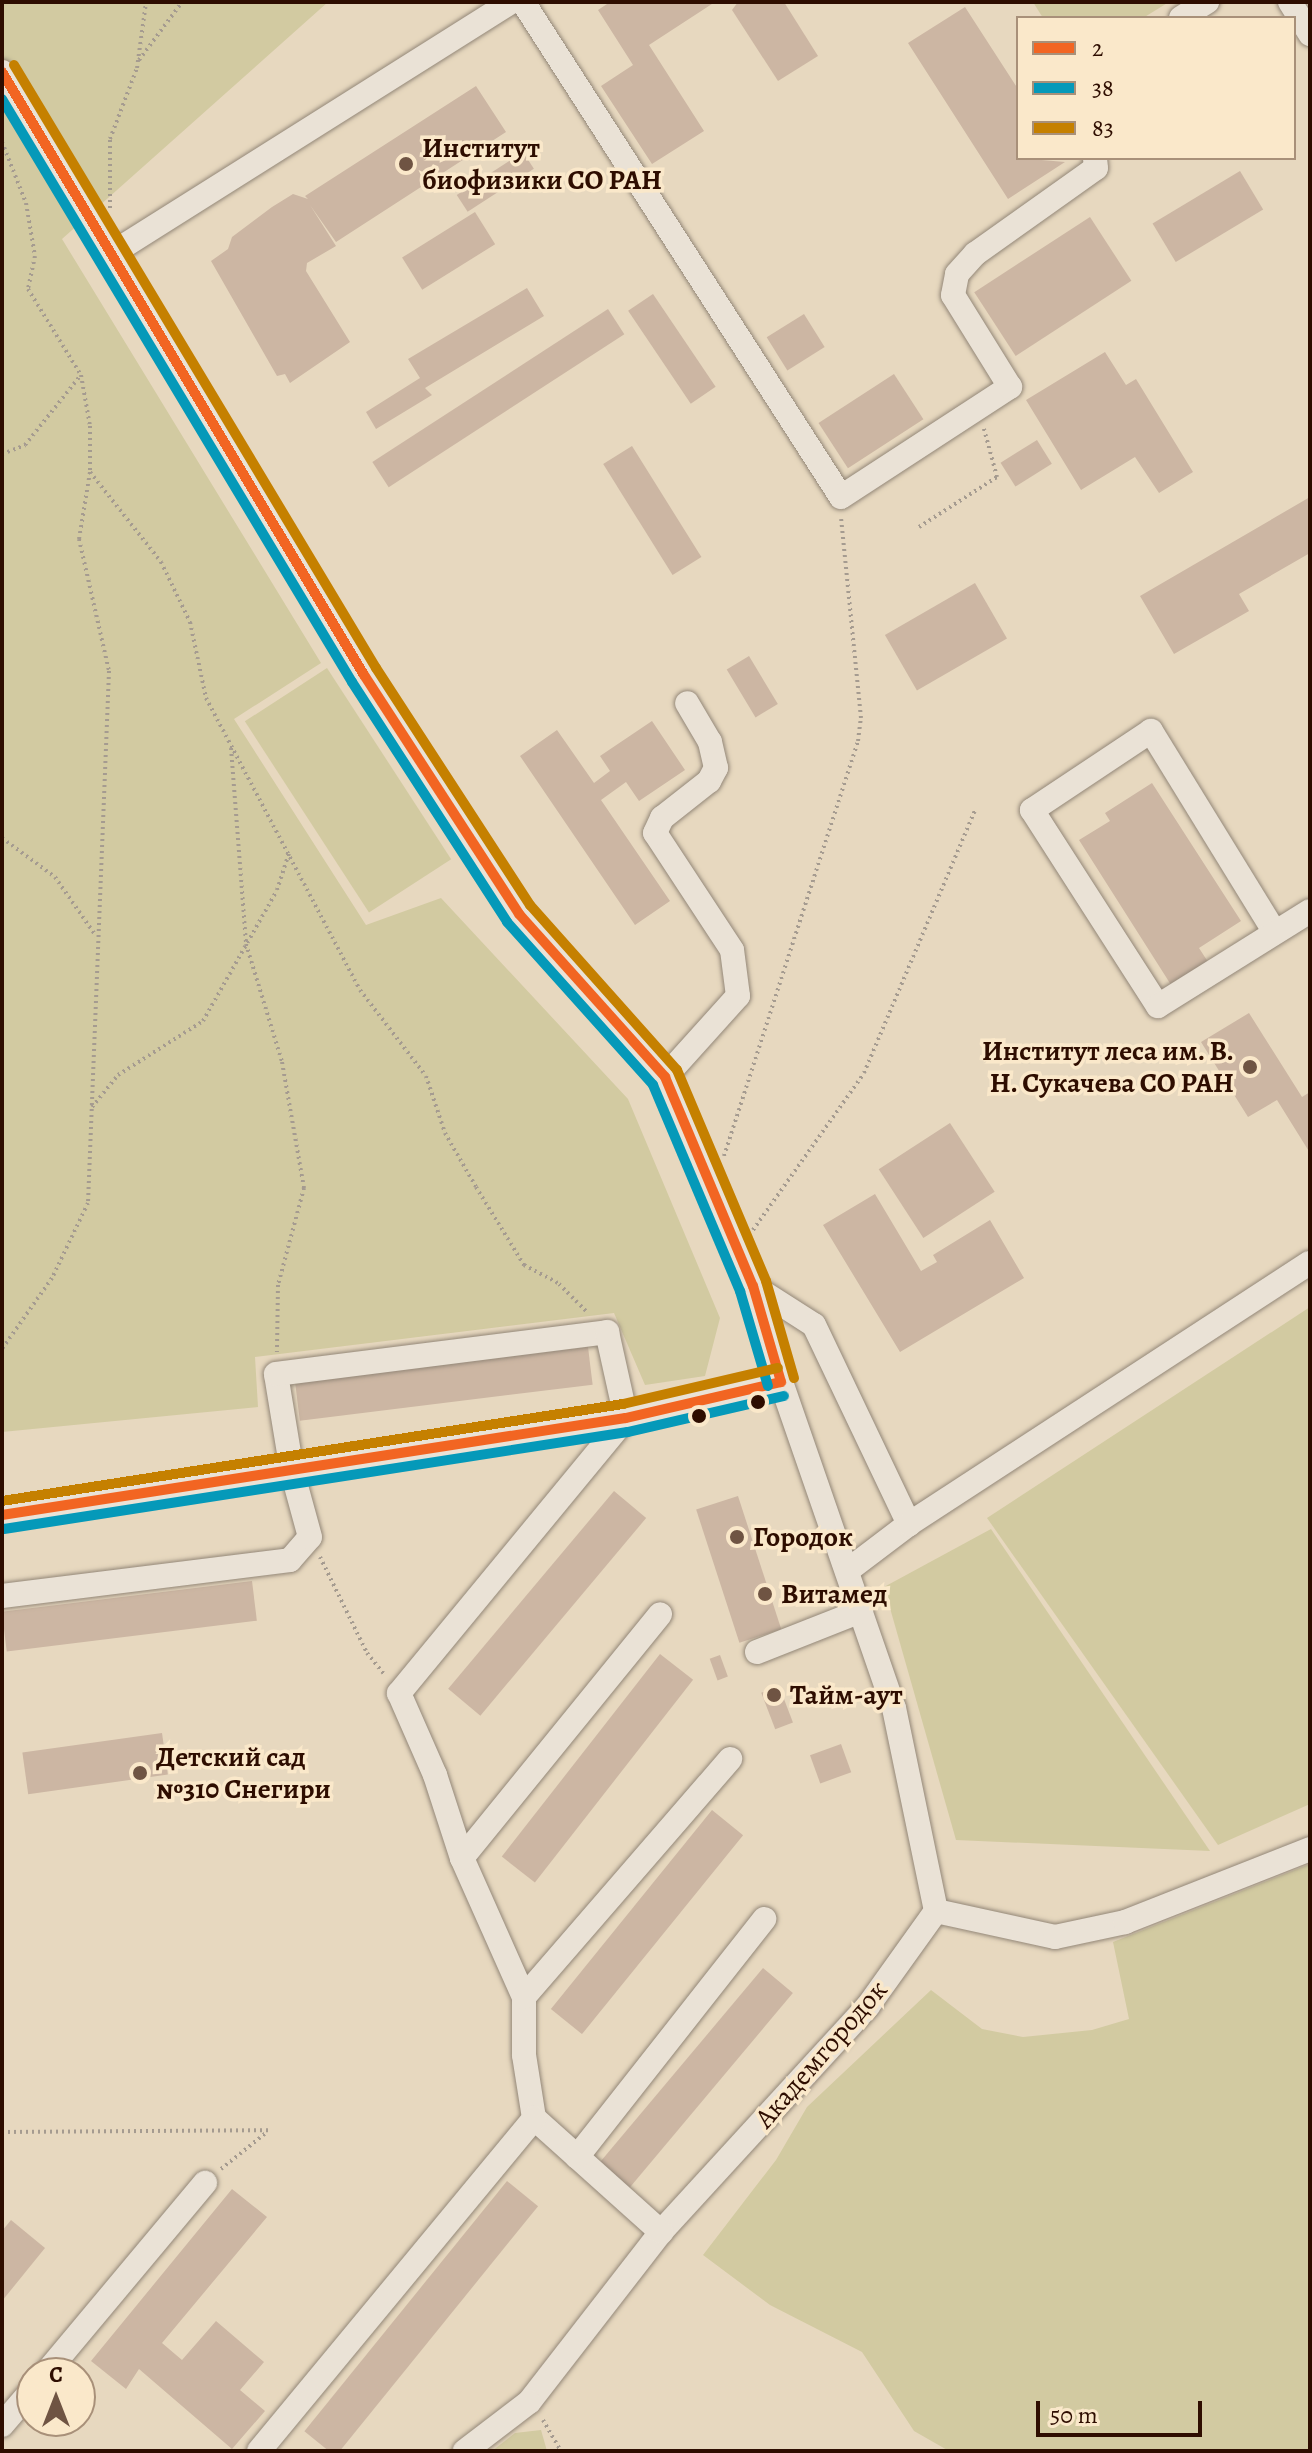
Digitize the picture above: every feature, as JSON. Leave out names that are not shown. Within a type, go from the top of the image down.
[{"type":"street","points":[[111,254],[511,2]]},
{"type":"street","points":[[523,2],[841,497],[1010,387],[953,295],[957,274],[975,254],[1096,168],[1095,160]]},
{"type":"street","points":[[1184,16],[1207,2]]},
{"type":"street","points":[[1290,2],[1310,34]]},
{"type":"street","points":[[2,72],[355,662],[519,914],[665,1077],[753,1286],[781,1382],[894,1708],[936,1911],[1055,1937],[1125,1922],[1310,1849]]},
{"type":"street","points":[[665,1077],[738,996],[732,950],[655,833],[662,818],[709,781],[716,768],[710,742],[687,703]]},
{"type":"street","points":[[1274,931],[1151,731],[1032,810],[1158,1006],[1310,911]]},
{"type":"street","points":[[847,1571],[909,1524],[1310,1263]]},
{"type":"street","points":[[753,1286],[814,1325],[909,1524]]},
{"type":"street","points":[[2,1596],[290,1560],[310,1537],[292,1471],[276,1374],[607,1332],[626,1418]]},
{"type":"street","points":[[2,1515],[626,1418],[781,1382]]},
{"type":"street","points":[[626,1418],[399,1693],[435,1775],[462,1858],[524,1997],[524,2055],[534,2118],[661,2232]]},
{"type":"street","points":[[757,1652],[861,1611]]},
{"type":"street","points":[[462,1858],[660,1614]]},
{"type":"street","points":[[524,1997],[730,1759]]},
{"type":"street","name":"Академгородок","points":[[465,2451],[529,2402],[661,2232],[868,2006],[936,1911]]},
{"type":"street","points":[[577,2157],[764,1919]]},
{"type":"street","points":[[259,2451],[534,2118]]},
{"type":"street","points":[[59,2357],[205,2183]]},
{"type":"street","points":[[2,2425],[16,2409]]},
{"type":"path","points":[[110,213],[110,139],[137,62],[146,2]]},
{"type":"path","points":[[137,62],[182,2]]},
{"type":"path","points":[[2,142],[26,203],[35,256],[28,289],[81,375],[90,426],[90,472],[79,539],[109,671],[104,860],[97,938],[88,1203],[52,1278],[2,1349]]},
{"type":"path","points":[[2,454],[25,445],[81,375]]},
{"type":"path","points":[[919,527],[997,477],[984,426]]},
{"type":"path","points":[[90,472],[161,562],[190,622],[206,698],[230,745],[360,990],[426,1076],[445,1133],[524,1265],[559,1284],[607,1332]]},
{"type":"path","points":[[713,1189],[858,741],[861,718],[840,548],[841,497]]},
{"type":"path","points":[[230,745],[246,944],[282,1062],[304,1188],[278,1285],[276,1374]]},
{"type":"path","points":[[739,1249],[864,1073],[975,810]]},
{"type":"path","points":[[2,838],[55,877],[97,938]]},
{"type":"path","points":[[90,1109],[118,1075],[203,1021],[277,890],[289,853]]},
{"type":"path","points":[[310,1537],[367,1653],[399,1693]]},
{"type":"path","points":[[2,2132],[269,2130],[205,2183]]},
{"type":"path","points":[[529,2402],[556,2435],[561,2451]]},
{"type":"shaded area","points":[[2,2],[328,2],[62,239],[321,663],[234,719],[366,925],[441,898],[628,1099],[720,1318],[705,1376],[645,1385],[614,1313],[255,1357],[258,1407],[2,1432]]},
{"type":"shaded area","points":[[1033,2],[1169,2],[1146,16],[1042,16]]},
{"type":"shaded area","points":[[327,668],[451,859],[369,913],[245,721]]},
{"type":"shaded area","points":[[1310,1307],[1310,1804],[1218,1845],[987,1518]]},
{"type":"shaded area","points":[[991,1529],[1210,1851],[956,1840],[884,1587]]},
{"type":"shaded area","points":[[1310,1864],[1310,2451],[949,2451],[914,2431],[862,2352],[770,2305],[703,2255],[776,2160],[807,2107],[931,1990],[982,2029],[1023,2037],[1092,2030],[1129,2019],[1113,1942]]},
{"type":"shaded area","points":[[541,2430],[547,2451],[492,2451],[515,2433]]},
{"type":"building","points":[[610,2],[715,2],[649,45],[704,131],[652,164],[601,86],[633,65],[598,10]]},
{"type":"building","points":[[738,2],[784,2],[818,56],[778,81],[732,10]]},
{"type":"building","points":[[965,7],[1016,86],[1016,160],[1065,162],[1008,199],[908,43]]},
{"type":"building","points":[[476,86],[506,132],[336,242],[310,205],[336,246],[307,263],[306,271],[350,342],[290,383],[285,374],[277,376],[211,261],[228,249],[232,237],[272,207],[293,194],[308,199],[305,196]]},
{"type":"building","points":[[523,152],[534,169],[468,212],[457,195]]},
{"type":"building","points":[[1240,171],[1263,210],[1176,262],[1153,224]]},
{"type":"building","points":[[475,212],[495,244],[422,290],[402,258]]},
{"type":"building","points":[[1090,217],[1131,281],[1016,356],[974,292]]},
{"type":"building","points":[[527,288],[544,316],[425,388],[432,395],[376,429],[366,412],[420,378],[408,359]]},
{"type":"building","points":[[653,294],[716,387],[691,404],[628,311]]},
{"type":"building","points":[[608,309],[624,334],[389,487],[372,462]]},
{"type":"building","points":[[804,314],[825,347],[787,370],[767,337]]},
{"type":"building","points":[[1105,352],[1126,385],[1136,379],[1193,472],[1159,493],[1135,457],[1081,490],[1026,400]]},
{"type":"building","points":[[894,374],[923,419],[848,468],[819,423]]},
{"type":"building","points":[[1037,440],[1052,464],[1015,487],[1001,463]]},
{"type":"building","points":[[632,446],[701,557],[673,575],[603,464]]},
{"type":"building","points":[[1310,497],[1310,553],[1239,594],[1249,611],[1174,654],[1140,596]]},
{"type":"building","points":[[975,583],[1007,638],[917,690],[885,635]]},
{"type":"building","points":[[749,656],[778,704],[756,717],[727,669]]},
{"type":"building","points":[[652,721],[685,770],[639,801],[626,782],[601,800],[670,901],[635,925],[520,756],[557,730],[594,783],[610,771],[600,756]]},
{"type":"building","points":[[1152,783],[1241,921],[1199,948],[1210,965],[1173,988],[1079,840],[1110,821],[1105,813]]},
{"type":"building","name":"Институт леса им. В. Н. Сукачева СО РАН","points":[[1249,1013],[1302,1097],[1310,1092],[1310,1153],[1277,1100],[1248,1117],[1201,1042]]},
{"type":"building","points":[[950,1123],[995,1192],[923,1238],[879,1169]]},
{"type":"building","points":[[875,1194],[921,1271],[937,1262],[933,1255],[990,1220],[1024,1278],[900,1352],[823,1225]]},
{"type":"building","points":[[588,1347],[593,1385],[300,1421],[295,1383]]},
{"type":"building","points":[[614,1491],[646,1518],[480,1716],[448,1689]]},
{"type":"building","points":[[738,1496],[781,1629],[739,1643],[696,1510]]},
{"type":"building","points":[[252,1581],[257,1621],[7,1651],[2,1612]]},
{"type":"building","points":[[660,1654],[693,1680],[535,1882],[502,1857]]},
{"type":"building","points":[[720,1655],[728,1677],[718,1680],[710,1659]]},
{"type":"building","points":[[779,1686],[793,1722],[775,1729],[761,1693]]},
{"type":"building","points":[[162,1733],[168,1775],[28,1794],[22,1753]]},
{"type":"building","points":[[841,1744],[851,1772],[820,1783],[810,1755]]},
{"type":"building","points":[[712,1810],[743,1835],[582,2034],[551,2009]]},
{"type":"building","points":[[763,1968],[793,1993],[628,2189],[598,2164]]},
{"type":"building","points":[[507,2181],[538,2206],[340,2451],[329,2451],[304,2431]]},
{"type":"building","points":[[232,2189],[267,2217],[162,2343],[182,2360],[216,2321],[264,2362],[240,2390],[265,2411],[232,2449],[139,2369],[126,2389],[96,2365],[94,2357]]},
{"type":"building","points":[[11,2220],[45,2248],[2,2301],[2,2231]]},
{"type":"transit line","name":"83","points":[[14,65],[376,668],[530,905],[677,1070],[766,1281],[794,1378]]},
{"type":"transit line","name":"2","points":[[2,72],[364,675],[519,914],[665,1077],[753,1286],[781,1382]]},
{"type":"transit line","name":"38","points":[[2,99],[352,682],[507,922],[653,1085],[740,1291],[768,1386]]},
{"type":"transit line","name":"83","points":[[2,1501],[623,1404],[778,1368]]},
{"type":"transit line","name":"2","points":[[2,1515],[626,1418],[781,1382]]},
{"type":"transit line","name":"38","points":[[4,1529],[628,1432],[784,1396]]},
{"type":"place","name":"Институт биофизики СО РАН","points":[[406,164]]},
{"type":"place","name":"Институт леса им. В. Н. Сукачева СО РАН","points":[[1250,1067]]},
{"type":"place","name":"Городок","points":[[737,1537]]},
{"type":"place","name":"Витамед","points":[[765,1594]]},
{"type":"place","name":"Тайм-аут","points":[[774,1695]]},
{"type":"place","name":"Детский сад №310 Снегири","points":[[140,1773]]}]
